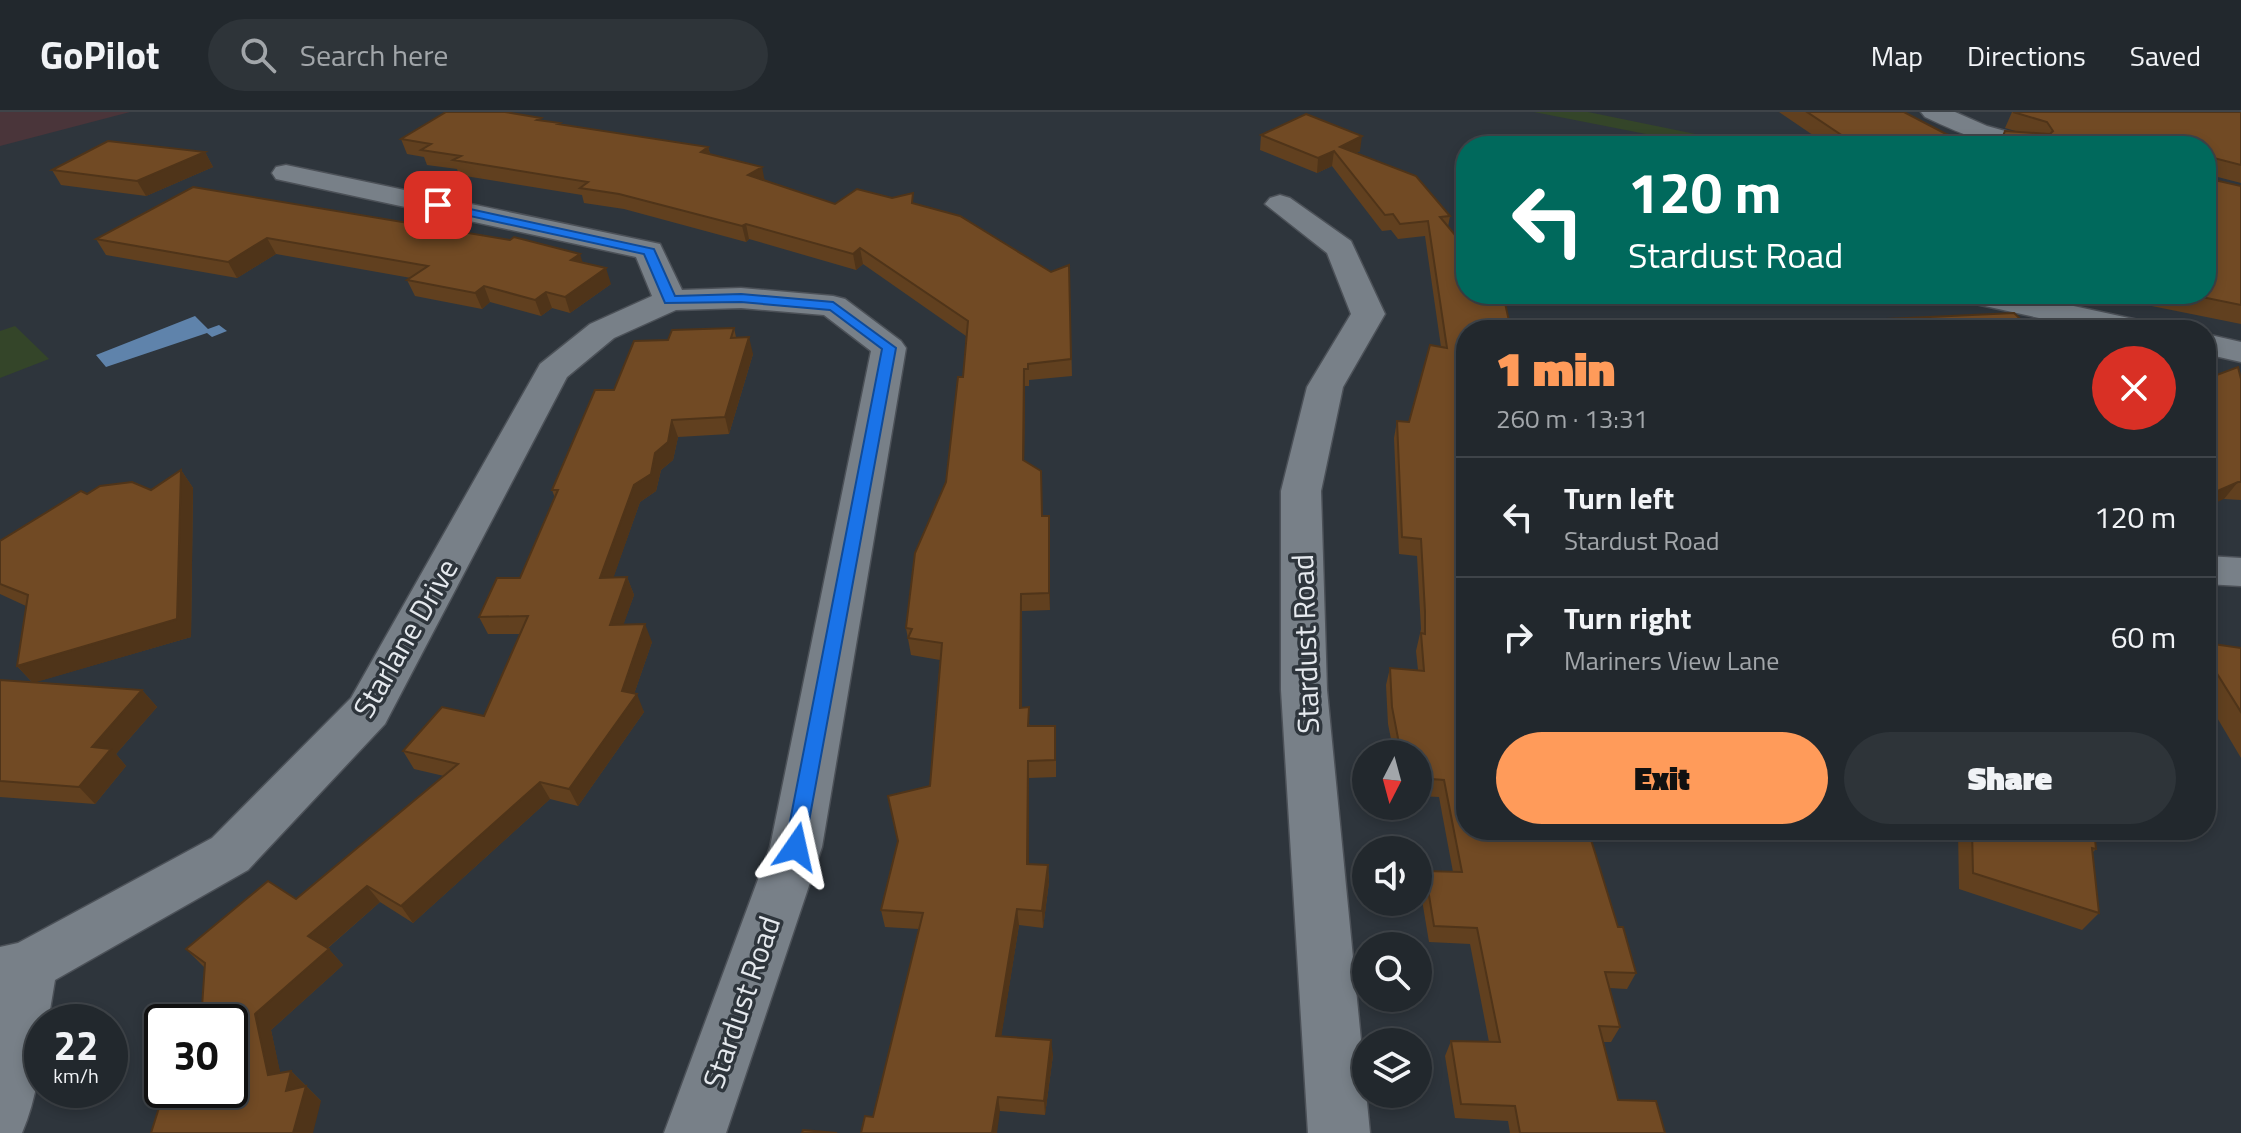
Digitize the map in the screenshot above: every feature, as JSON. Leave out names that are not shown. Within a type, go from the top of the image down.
[{"type":"street","points":[[1934,112],[1992,136]]},
{"type":"street","points":[[286,173],[649,251],[670,300]]},
{"type":"street","name":"Stardust Road","points":[[1280,204],[1340,248],[1368,314],[1325,387],[1301,491],[1304,690],[1339,1133]]},
{"type":"street","name":"Stardust Road","points":[[670,300],[741,298],[833,306],[889,348],[796,847],[695,1133]]},
{"type":"street","name":"Starlane Drive","points":[[15,969],[230,854],[368,711],[552,371],[602,331],[670,300]]},
{"type":"street","points":[[2019,304],[2094,320]]},
{"type":"street","points":[[2216,346],[2241,352]]},
{"type":"street","points":[[2216,571],[2241,572]]},
{"type":"street","points":[[0,1113],[15,969]]},
{"type":"shaded area","points":[[0,112],[130,112],[0,146]]},
{"type":"green space","points":[[1534,112],[1588,112],[1705,136],[1656,136]]},
{"type":"green space","points":[[15,326],[49,359],[0,378],[0,331]]},
{"type":"water","points":[[195,316],[208,329],[219,325],[227,331],[212,337],[207,333],[106,367],[96,355]]},
{"type":"building","points":[[446,112],[505,112],[558,124],[708,147],[701,152],[762,167],[748,175],[835,204],[857,189],[892,198],[913,193],[912,203],[960,216],[1051,272],[1069,265],[1071,359],[1028,364],[1028,369],[1024,369],[1023,460],[1041,471],[1042,516],[1049,516],[1049,593],[1021,594],[1020,708],[1029,707],[1028,726],[1055,726],[1055,760],[1028,761],[1027,864],[1048,865],[1042,911],[1017,909],[996,1036],[1051,1040],[1044,1101],[998,1097],[992,1133],[861,1133],[865,1116],[873,1117],[923,913],[881,910],[898,841],[888,796],[930,786],[942,643],[908,638],[912,629],[906,628],[915,553],[946,482],[958,377],[963,377],[968,321],[860,248],[853,254],[746,224],[742,226],[619,194],[580,188],[588,182],[453,160],[461,156],[421,150],[431,144],[401,139]]},
{"type":"building","points":[[1807,112],[1904,112],[1953,136],[1843,136]]},
{"type":"building","points":[[2013,112],[2241,112],[2241,165],[2216,159],[2216,136],[2003,136],[2005,131],[2050,134],[2053,131],[2047,122]]},
{"type":"building","points":[[1306,114],[1362,136],[1340,147],[1416,176],[1450,216],[1440,217],[1456,236],[1456,304],[1505,304],[1509,320],[1456,320],[1456,840],[1591,840],[1636,973],[1605,972],[1620,1027],[1599,1026],[1618,1100],[1656,1101],[1665,1133],[1520,1133],[1515,1106],[1461,1104],[1451,1041],[1500,1042],[1477,928],[1434,926],[1432,871],[1462,872],[1444,780],[1432,779],[1432,740],[1398,740],[1392,707],[1390,668],[1424,671],[1421,539],[1402,537],[1397,421],[1409,422],[1430,345],[1447,348],[1428,221],[1400,224],[1393,214],[1385,215],[1334,151],[1318,158],[1261,135]]},
{"type":"building","points":[[108,141],[205,152],[137,181],[52,170]]},
{"type":"building","points":[[2216,180],[2241,186],[2241,305],[2216,300]]},
{"type":"building","points":[[193,187],[510,240],[514,237],[580,254],[571,260],[606,268],[565,297],[546,292],[535,300],[484,286],[475,293],[407,280],[428,266],[267,238],[228,262],[96,239]]},
{"type":"building","points":[[2014,313],[2021,320],[1867,320]]},
{"type":"building","points":[[734,328],[731,338],[749,337],[725,417],[672,420],[668,442],[655,453],[651,474],[634,485],[600,578],[627,577],[610,625],[645,624],[622,691],[637,694],[569,789],[540,782],[401,906],[367,886],[308,936],[329,949],[255,1014],[268,1075],[291,1071],[286,1091],[306,1086],[293,1133],[151,1133],[159,1108],[248,1108],[248,1004],[202,1004],[205,963],[186,949],[268,881],[296,899],[458,764],[403,751],[442,707],[484,716],[528,616],[479,617],[497,578],[520,578],[558,490],[552,490],[595,390],[614,390],[634,341],[668,340],[672,330]]},
{"type":"building","points":[[2238,367],[2241,379],[2241,482],[2216,492],[2216,375]]},
{"type":"building","points":[[181,470],[177,619],[17,666],[28,595],[0,584],[0,541],[81,491],[87,494],[100,486],[132,482],[151,490]]},
{"type":"building","points":[[2216,644],[2241,648],[2241,712],[2216,672]]},
{"type":"building","points":[[0,680],[142,690],[92,747],[111,749],[79,787],[0,781]]},
{"type":"building","points":[[1972,840],[2095,840],[2096,849],[2092,848],[2099,913],[1973,873]]},
{"type":"building","points":[[803,1130],[837,1133],[802,1133]]},
{"type":"route","points":[[438,205],[649,251],[670,300],[741,298],[833,306],[889,348],[796,847]]}]
